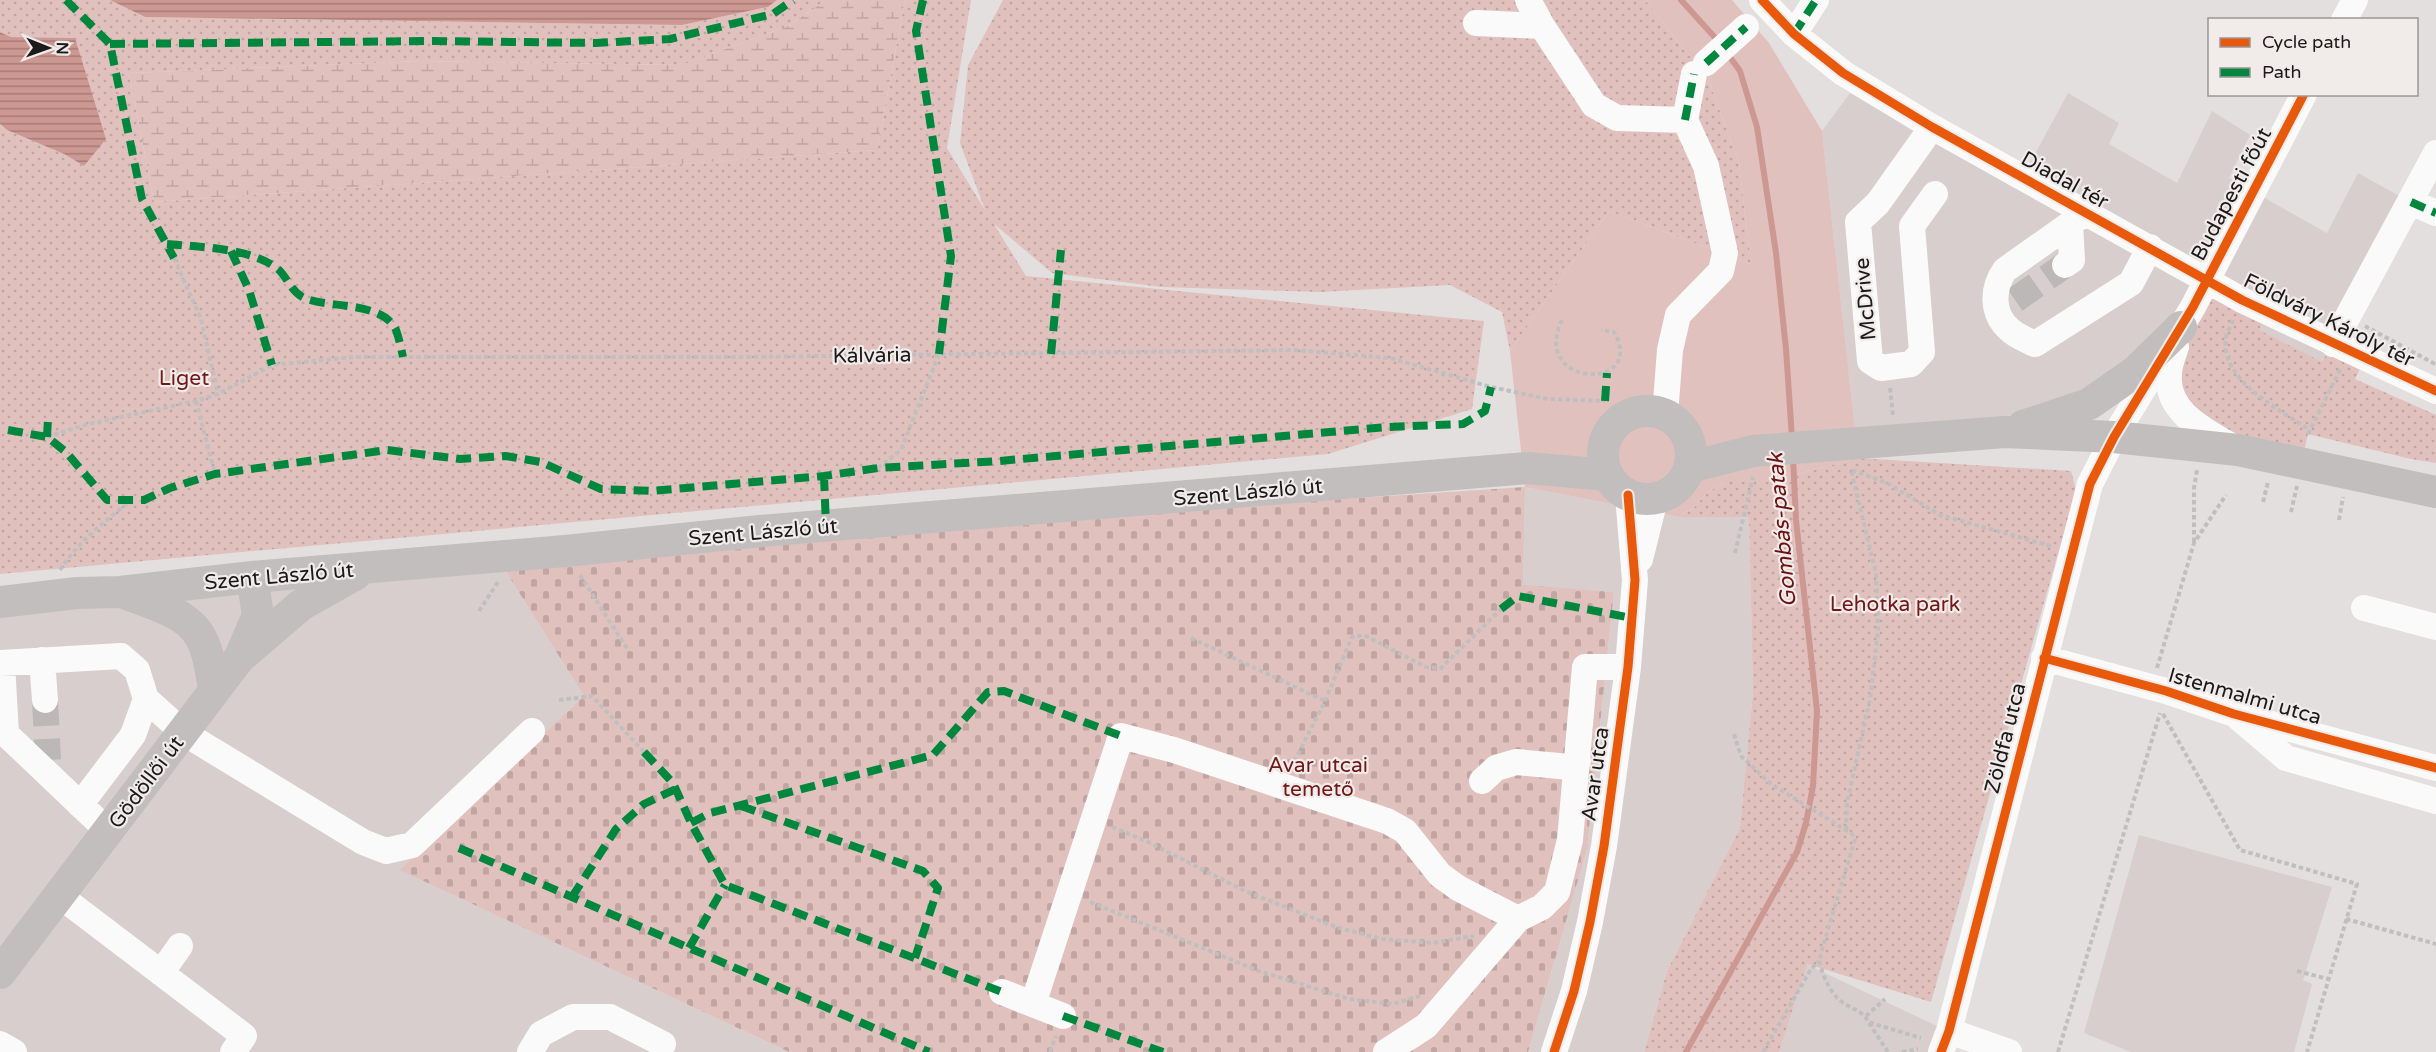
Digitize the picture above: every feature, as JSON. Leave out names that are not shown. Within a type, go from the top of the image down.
[{"type":"main road","points":[[2005,432],[2089,404],[2135,372],[2181,327]]},
{"type":"main road","points":[[1630,490],[1604,460],[1605,445],[1611,431],[1620,421],[1633,414],[1648,411],[1756,461]]},
{"type":"main road","points":[[1528,468],[1630,490],[1671,493],[1683,482],[1690,467],[1691,451],[1676,425]]},
{"type":"main road","points":[[1690,467],[1756,461],[1833,445],[2005,432],[2114,437],[2238,450],[2436,492]]},
{"type":"main road","points":[[1528,468],[1605,445]]},
{"type":"main road","name":"Szent László út","points":[[0,602],[760,531],[1528,468]]},
{"type":"main road","points":[[240,657],[301,605],[365,569]]},
{"type":"main road","name":"Gödöllői út","points":[[0,973],[240,657],[258,615],[252,577]]},
{"type":"main road","points":[[120,592],[174,613],[192,625],[201,638],[214,689]]},
{"type":"street","points":[[1528,0],[1542,26],[1594,105],[1617,118],[1685,120]]},
{"type":"street","name":"Diadal tér","points":[[1762,0],[1794,34],[1843,73],[2078,218],[2150,247],[2207,279]]},
{"type":"street","points":[[1794,34],[1816,0]]},
{"type":"street","points":[[2345,18],[2355,0]]},
{"type":"street","points":[[1476,23],[1542,26]]},
{"type":"street","points":[[1676,425],[1670,350],[1678,315],[1721,272],[1725,253],[1706,166],[1685,120],[1700,69],[1746,27]]},
{"type":"street","name":"Budapesti főút","points":[[2207,279],[2303,96]]},
{"type":"street","name":"McDrive","points":[[1932,127],[1878,203],[1858,222],[1870,361],[1881,368],[1911,364],[1922,352],[1912,226],[1935,194]]},
{"type":"street","points":[[2341,348],[2436,153]]},
{"type":"street","points":[[2411,202],[2436,213]]},
{"type":"street","points":[[2065,265],[2072,260],[2078,218]]},
{"type":"street","points":[[2078,218],[2005,270],[1998,280],[1994,293],[2006,306],[2009,330],[2035,344],[2131,283],[2150,247]]},
{"type":"street","points":[[2114,437],[2181,327],[2207,279]]},
{"type":"street","name":"Földváry Károly tér","points":[[2207,279],[2242,300],[2436,391]]},
{"type":"street","points":[[2181,327],[2169,374],[2172,396],[2188,418],[2238,450]]},
{"type":"street","name":"Zöldfa utca","points":[[1932,1042],[2044,658],[2090,484],[2114,437]]},
{"type":"street","name":"Avar utca","points":[[1554,1052],[1574,991],[1604,846],[1628,667],[1635,580],[1630,490]]},
{"type":"street","points":[[2364,608],[2436,627]]},
{"type":"street","points":[[109,832],[80,805],[48,768],[6,734],[1,663],[121,656],[137,670],[146,699],[183,733],[363,842],[386,851],[412,845],[532,731]]},
{"type":"street","name":"Istenmalmi utca","points":[[2044,658],[2166,692],[2234,714],[2436,768]]},
{"type":"street","points":[[42,660],[45,700]]},
{"type":"street","points":[[1386,1052],[1426,1026],[1513,925],[1542,907],[1557,892],[1570,840],[1585,666],[1628,667]]},
{"type":"street","points":[[80,805],[133,735],[146,699]]},
{"type":"street","name":"Istenmalmi utca","points":[[2234,714],[2286,758],[2436,801]]},
{"type":"street","points":[[1033,1004],[1121,736],[1174,750],[1387,822],[1405,831],[1440,875],[1513,925]]},
{"type":"street","points":[[1482,781],[1496,768],[1516,762],[1570,767],[1578,761]]},
{"type":"street","points":[[1570,840],[1604,846]]},
{"type":"street","points":[[60,896],[244,1036],[234,1052]]},
{"type":"street","points":[[161,973],[180,946]]},
{"type":"street","points":[[1002,992],[1063,1016]]},
{"type":"street","points":[[530,1052],[541,1034],[573,1017],[610,1017],[663,1044]]},
{"type":"street","points":[[1932,1042],[2008,1052]]},
{"type":"street","points":[[0,1044],[14,1052]]},
{"type":"path","points":[[174,258],[201,319],[218,394]]},
{"type":"path","points":[[2242,300],[2226,337],[2228,362],[2238,377],[2258,395],[2308,431],[2341,348]]},
{"type":"path","points":[[1562,320],[1556,333],[1556,347],[1563,361],[1575,372],[1591,376],[1607,373],[1617,363],[1620,350],[1619,341],[1614,332],[1601,330]]},
{"type":"path","points":[[878,468],[901,450],[939,354]]},
{"type":"path","points":[[1888,367],[1893,420]]},
{"type":"path","points":[[196,401],[215,474]]},
{"type":"path","points":[[1736,552],[1756,461]]},
{"type":"path","points":[[1846,830],[1847,802],[1870,699],[1878,631],[1876,574],[1851,470],[1887,483],[1940,515],[2053,547]]},
{"type":"path","points":[[2155,673],[2194,543],[2194,488],[2197,470]]},
{"type":"path","points":[[2263,502],[2269,478]]},
{"type":"path","points":[[2291,512],[2298,482]]},
{"type":"path","points":[[2339,520],[2344,490]]},
{"type":"path","points":[[2194,543],[2226,495]]},
{"type":"path","points":[[58,573],[70,554],[96,528],[132,500]]},
{"type":"path","points":[[565,551],[628,650]]},
{"type":"path","points":[[479,611],[503,576],[500,556]]},
{"type":"path","points":[[1281,786],[1325,701],[1352,637],[1364,635],[1426,668],[1441,668],[1501,609]]},
{"type":"path","points":[[1191,638],[1325,701]]},
{"type":"path","points":[[559,700],[592,696],[644,752]]},
{"type":"path","points":[[2058,1052],[2161,710],[2240,850],[2357,884],[2307,1052]]},
{"type":"path","points":[[1734,734],[1741,756],[1772,784],[1840,826],[1852,834],[1855,839],[1819,960],[1810,969],[1763,1052]]},
{"type":"path","points":[[1094,820],[1146,841],[1245,891],[1336,927],[1382,939],[1432,943],[1513,925]]},
{"type":"path","points":[[1069,893],[1260,971],[1349,999],[1393,1004],[1459,987]]},
{"type":"path","points":[[2346,919],[2436,944]]},
{"type":"path","points":[[1819,960],[1823,975],[1841,1001],[1866,1016],[1888,1052]]},
{"type":"path","points":[[2297,971],[2329,979]]},
{"type":"path","points":[[1866,1016],[1885,999]]},
{"type":"path","points":[[1868,1022],[1932,1042]]},
{"type":"path","points":[[1902,1052],[1932,1042]]},
{"type":"shaded area","points":[[110,0],[777,0],[768,7],[682,25],[145,17]]},
{"type":"shaded area","points":[[0,32],[11,37],[75,38],[106,139],[84,166],[64,154],[7,130],[0,124]]},
{"type":"shaded area","points":[[1850,93],[2016,189],[2068,93],[2119,123],[2109,144],[2177,183],[2212,111],[2250,135],[2229,178],[2327,233],[2358,173],[2403,198],[2329,371],[2177,312],[2101,387],[2043,410],[1966,423],[1855,433],[1822,131]]},
{"type":"shaded area","points":[[1525,487],[1678,517],[1749,517],[1753,691],[1740,828],[1667,971],[1644,1052],[1528,1052],[1587,849],[1614,592],[1523,586]]},
{"type":"shaded area","points":[[500,562],[584,696],[401,870],[789,1052],[0,1052],[0,611]]},
{"type":"shaded area","points":[[2139,835],[2332,887],[2303,980],[2312,984],[2294,1052],[2131,1052],[2084,1033]]},
{"type":"shaded area","points":[[1806,964],[1939,1027],[1931,1052],[1779,1052]]},
{"type":"green space","name":"Liget","points":[[0,0],[110,0],[145,17],[682,25],[768,7],[777,0],[826,0],[788,26],[682,65],[419,61],[129,73],[154,202],[877,150],[905,0],[971,0],[947,148],[985,210],[960,143],[968,65],[1003,0],[1645,0],[1708,79],[1739,163],[1751,264],[1609,211],[1510,351],[1502,312],[1450,285],[1320,292],[1161,287],[1052,273],[994,224],[1026,276],[1484,321],[1472,409],[1328,454],[0,574],[0,124],[7,130],[64,154],[84,166],[75,38],[11,37],[0,32]]},
{"type":"green space","points":[[826,0],[905,0],[877,150],[154,202],[129,73],[419,61],[682,65],[788,26]]},
{"type":"green space","points":[[1645,0],[1732,0],[1769,43],[1822,131],[1858,458],[1768,482],[1723,482],[1704,496],[1694,508],[1678,517],[1525,487],[1510,351],[1609,211],[1751,264],[1739,163],[1708,79]]},
{"type":"green space","points":[[2207,279],[2267,312],[2259,330],[2322,362],[2333,344],[2365,358],[2355,379],[2436,415],[2436,463],[2308,434],[2301,463],[2238,450],[2177,405],[2181,327]]},
{"type":"green space","name":"Lehotka park","points":[[1858,458],[2071,471],[2076,490],[1931,1002],[1807,964],[1779,1052],[1644,1052],[1667,971],[1740,828],[1753,691],[1749,517],[1678,517],[1694,508],[1704,496],[1723,482],[1768,482]]},
{"type":"green space","name":"Avar utcai temető","points":[[1525,487],[1523,585],[1614,592],[1587,849],[1528,1052],[789,1052],[400,870],[584,696],[500,562],[530,552]]},
{"type":"waterway","name":"Gombás-patak","points":[[1681,0],[1719,42]]},
{"type":"waterway","name":"Gombás-patak","points":[[1727,53],[1740,71],[1757,127],[1776,253],[1792,438]]},
{"type":"waterway","name":"Gombás-patak","points":[[1686,1052],[1797,852],[1806,823],[1813,786],[1817,711],[1796,520],[1793,457]]},
{"type":"tunnel","points":[[2015,300],[2065,265]]},
{"type":"tunnel","points":[[45,700],[48,760]]},
{"type":"marked path","points":[[66,0],[110,44],[142,199],[174,258]]},
{"type":"marked path","points":[[110,44],[432,41],[596,43],[670,39],[773,14],[793,0]]},
{"type":"marked path","points":[[923,0],[916,31],[951,256],[939,354]]},
{"type":"marked path","points":[[1794,34],[1816,0]]},
{"type":"marked path","points":[[1706,63],[1746,27]]},
{"type":"marked path","points":[[1685,120],[1694,74]]},
{"type":"marked path","points":[[2411,202],[2436,213]]},
{"type":"marked path","points":[[167,244],[226,250],[255,257],[279,270],[302,297],[317,302],[356,307],[380,315],[396,330],[403,357]]},
{"type":"marked path","points":[[1051,354],[1061,250]]},
{"type":"marked path","points":[[231,251],[249,290],[272,365]]},
{"type":"marked path","points":[[1605,401],[1607,373]]},
{"type":"marked path","points":[[8,430],[47,437],[66,452],[107,500],[144,500],[170,488],[215,474],[387,450],[460,459],[506,456],[541,462],[601,489],[652,491],[824,476],[878,468],[999,461],[1387,427],[1463,424],[1485,411],[1491,387]]},
{"type":"marked path","points":[[47,437],[48,418]]},
{"type":"marked path","points":[[824,476],[826,526]]},
{"type":"marked path","points":[[1501,609],[1518,596],[1632,618]]},
{"type":"marked path","points":[[691,823],[710,813],[933,755],[988,692],[1004,691],[1121,736]]},
{"type":"marked path","points":[[644,752],[673,783],[691,823],[725,885],[1002,992]]},
{"type":"marked path","points":[[572,897],[616,829],[644,804],[676,789]]},
{"type":"marked path","points":[[741,806],[923,871],[938,888],[915,958]]},
{"type":"marked path","points":[[459,848],[929,1052]]},
{"type":"marked path","points":[[689,948],[725,885]]},
{"type":"marked path","points":[[1063,1016],[1163,1052]]},
{"type":"cycle path","points":[[1762,0],[1794,34],[1843,73],[1932,127],[2242,300],[2436,391]]},
{"type":"cycle path","points":[[1941,1052],[1949,1031],[2090,484],[2114,437],[2193,307],[2303,96]]},
{"type":"cycle path","points":[[1554,1052],[1574,991],[1590,922],[1604,846],[1628,667],[1635,580],[1628,495]]},
{"type":"cycle path","points":[[2044,658],[2166,691],[2234,714],[2436,768]]}]
